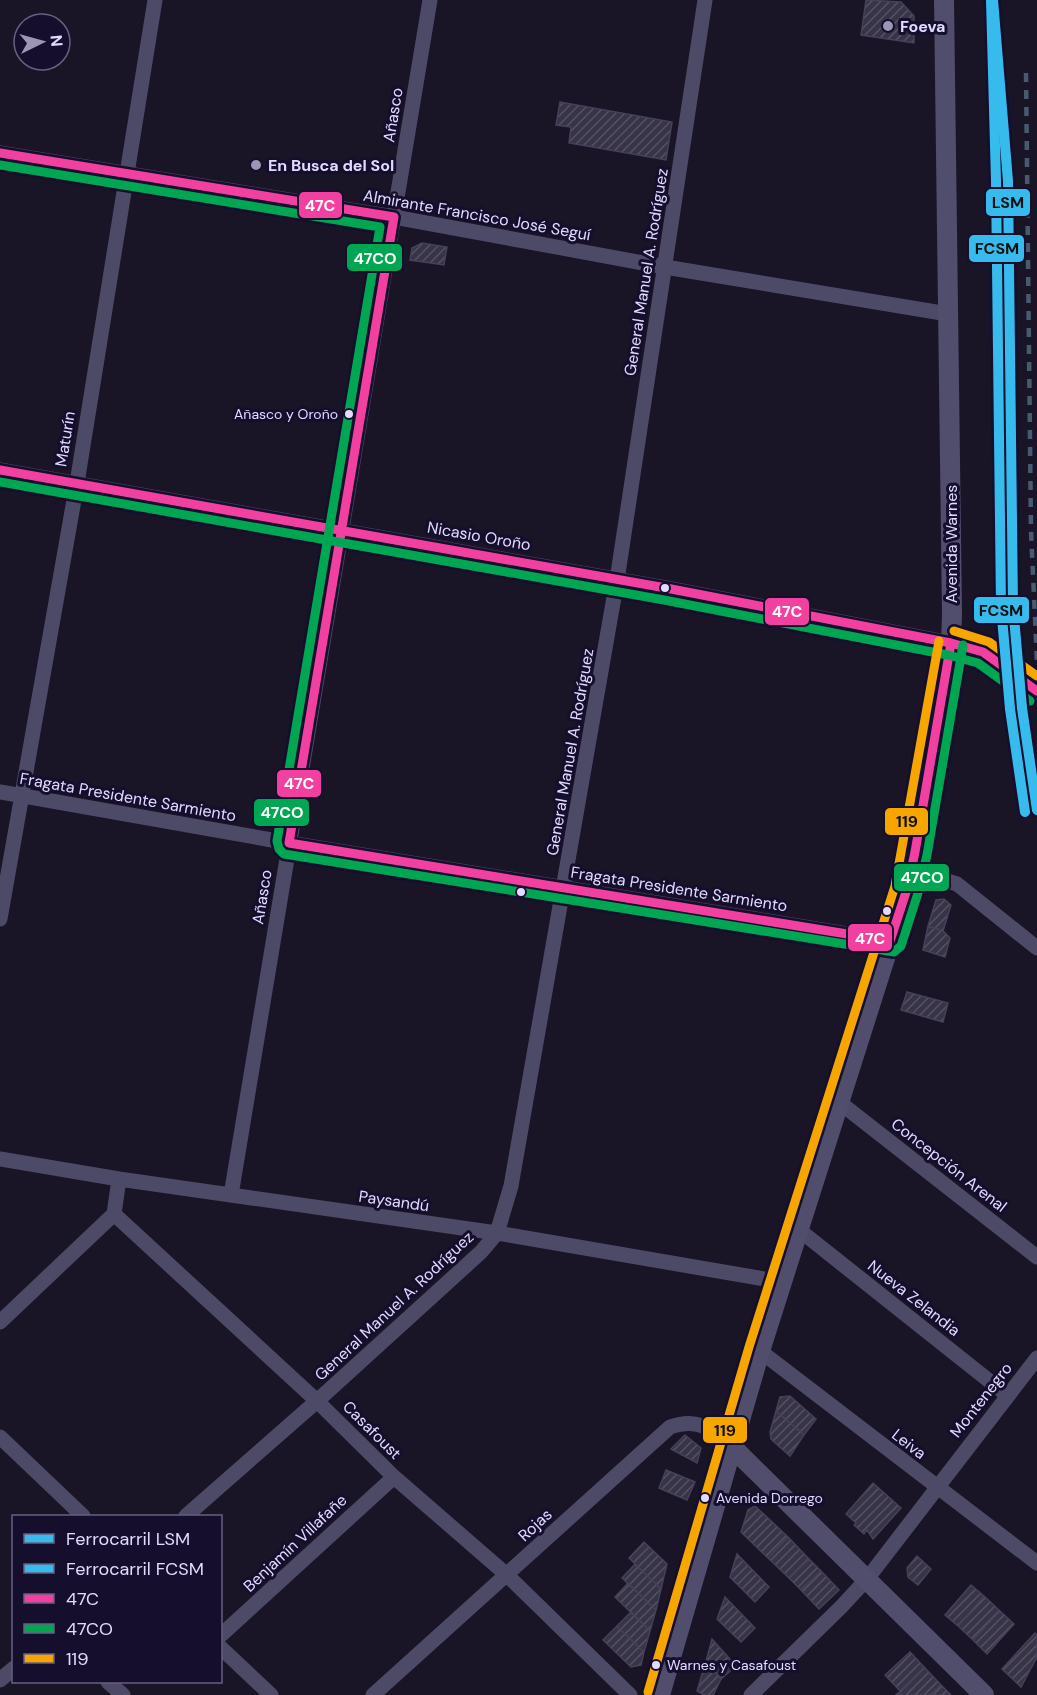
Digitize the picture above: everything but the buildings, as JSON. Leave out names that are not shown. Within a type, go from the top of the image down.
[{"type":"main road","name":"Avenida Warnes","points":[[660,1695],[731,1446],[910,874],[951,643],[944,0]]},
{"type":"main road","points":[[951,643],[983,652],[1037,691]]},
{"type":"main road","points":[[731,1446],[984,1695]]},
{"type":"street","name":"Maturín","points":[[0,919],[76,483],[155,0]]},
{"type":"street","name":"Añasco","points":[[231,1195],[430,0]]},
{"type":"street","name":"General Manuel A. Rodríguez","points":[[187,1515],[464,1268],[496,1233],[511,1186],[565,889],[617,580],[705,0]]},
{"type":"street","name":"Almirante Francisco José Seguí","points":[[0,153],[394,217],[665,267],[948,314]]},
{"type":"street","name":"Nicasio Oroño","points":[[0,470],[617,580],[951,643]]},
{"type":"street","name":"Fragata Presidente Sarmiento","points":[[0,792],[289,843],[890,941]]},
{"type":"street","points":[[910,874],[957,884],[1037,948]]},
{"type":"street","name":"Concepción Arenal","points":[[839,1102],[1037,1257]]},
{"type":"street","name":"Paysandú","points":[[0,1159],[119,1179],[496,1233],[782,1282]]},
{"type":"street","points":[[0,1322],[114,1214],[119,1179]]},
{"type":"street","name":"Casafoust","points":[[114,1214],[317,1401],[394,1477],[507,1575],[630,1695]]},
{"type":"street","name":"Nueva Zelandia","points":[[798,1230],[1007,1395]]},
{"type":"street","name":"Leiva","points":[[760,1351],[936,1488],[1037,1563]]},
{"type":"street","name":"Montenegro","points":[[751,1695],[867,1579],[1037,1358]]},
{"type":"street","name":"Rojas","points":[[374,1695],[670,1427],[684,1422],[698,1424],[712,1431],[731,1446]]},
{"type":"street","points":[[0,1437],[82,1515]]},
{"type":"street","name":"Benjamín Villafañe","points":[[222,1634],[394,1477]]},
{"type":"street","points":[[222,1649],[271,1695]]},
{"type":"street","points":[[0,1680],[12,1670]]},
{"type":"street","points":[[109,1683],[123,1695]]},
{"type":"railway","points":[[1026,73],[1031,531],[1037,662]]},
{"type":"rail line","name":"FCSM","points":[[991,0],[996,181],[1001,606],[1010,709],[1025,812]]},
{"type":"rail line","name":"LSM","points":[[993,0],[1008,181],[1013,606],[1022,708],[1037,810]]},
{"type":"transit line","name":"47C","points":[[0,153],[394,217],[289,843],[890,941],[907,889],[915,852],[951,643]]},
{"type":"transit line","name":"47CO","points":[[0,165],[380,227],[277,841],[279,849],[284,854],[894,952],[901,946],[927,855],[963,645]]},
{"type":"transit line","name":"47C","points":[[0,470],[666,588],[951,643],[983,652],[1037,691]]},
{"type":"transit line","name":"47CO","points":[[0,482],[664,600],[948,655],[978,663],[1030,701]]},
{"type":"transit line","name":"119","points":[[954,631],[989,642],[1037,676]]},
{"type":"transit line","name":"119","points":[[648,1692],[749,1347],[895,886],[939,641]]},
{"type":"place","name":"Foeva","points":[[888,26]]},
{"type":"place","name":"En Busca del Sol","points":[[256,165]]},
{"type":"place","name":"Añasco y Oroño","points":[[349,414]]},
{"type":"place","name":"Avenida Dorrego","points":[[705,1498]]},
{"type":"place","name":"Warnes y Casafoust","points":[[656,1665]]}]
